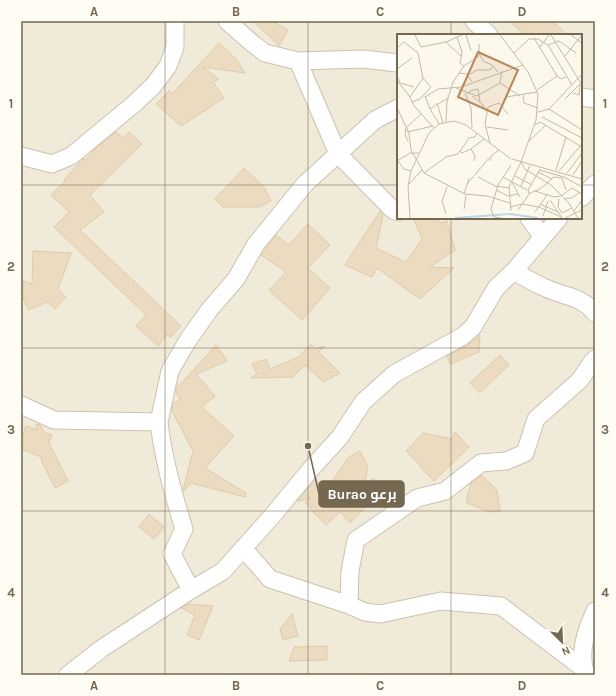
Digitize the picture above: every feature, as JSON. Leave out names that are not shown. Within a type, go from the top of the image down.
[{"type":"street","points":[[21,156],[52,164],[71,156],[134,104],[153,86],[168,66],[175,47],[175,21]]},
{"type":"street","points":[[227,21],[266,53],[298,61],[363,59],[397,63]]},
{"type":"street","points":[[474,21],[488,34]]},
{"type":"street","points":[[298,61],[338,154],[393,210],[397,212]]},
{"type":"street","points":[[582,97],[595,99]]},
{"type":"street","points":[[191,590],[172,554],[184,529],[173,493],[161,439],[159,422],[170,370],[188,340],[210,309],[236,279],[256,244],[304,184],[375,120],[397,109]]},
{"type":"street","points":[[582,197],[595,184]]},
{"type":"street","points":[[530,219],[542,236]]},
{"type":"street","points":[[68,675],[101,649],[191,590],[223,571],[340,437],[363,402],[394,374],[463,336],[473,327],[496,288],[514,271],[557,219]]},
{"type":"street","points":[[514,271],[549,289],[578,298],[589,306],[595,313]]},
{"type":"street","points":[[349,605],[350,571],[356,540],[417,498],[445,491],[481,463],[506,461],[525,453],[536,419],[580,380],[595,359]]},
{"type":"street","points":[[21,405],[54,420],[159,422]]},
{"type":"street","points":[[243,548],[270,579],[349,605],[365,612],[380,614],[441,601],[501,606],[585,672]]},
{"type":"street","points":[[585,672],[582,647],[589,624],[595,611]]},
{"type":"shaded area","points":[[21,21],[595,21],[595,675],[21,675]]},
{"type":"building","points":[[253,21],[272,21],[288,30],[279,46]]},
{"type":"building","points":[[509,21],[553,21],[566,34],[524,34]]},
{"type":"building","points":[[219,43],[237,60],[245,73],[203,67],[219,79],[213,82],[224,98],[181,126],[156,104],[169,91],[172,94]]},
{"type":"building","points":[[116,132],[123,138],[129,132],[142,144],[90,195],[104,212],[80,230],[181,326],[170,338],[167,334],[158,346],[136,326],[146,315],[54,227],[69,212],[51,195],[83,159],[85,160],[95,149]]},
{"type":"building","points":[[244,168],[264,187],[271,201],[259,207],[223,207],[215,199]]},
{"type":"building","points":[[380,211],[383,215],[376,248],[406,262],[422,239],[413,219],[438,219],[440,223],[447,221],[455,250],[430,267],[454,268],[420,299],[377,268],[372,277],[345,265]]},
{"type":"building","points":[[308,224],[330,245],[308,268],[330,288],[302,320],[269,290],[286,272],[261,255],[276,235],[289,245]]},
{"type":"building","points":[[33,251],[71,253],[58,289],[66,297],[55,309],[47,302],[28,310],[21,293],[21,280],[32,284]]},
{"type":"building","points":[[480,335],[479,352],[450,364],[447,356],[468,345]]},
{"type":"building","points":[[311,344],[316,349],[324,346],[319,352],[340,373],[323,382],[305,365],[293,377],[251,378],[257,374],[252,364],[266,359],[270,369],[298,357]]},
{"type":"building","points":[[216,345],[227,361],[196,374],[215,396],[202,407],[234,436],[205,468],[246,493],[245,497],[191,483],[183,492],[193,451],[172,411],[173,403],[180,399],[176,393],[176,389]]},
{"type":"building","points":[[500,355],[509,365],[480,393],[470,383]]},
{"type":"building","points":[[36,424],[40,425],[44,432],[52,435],[49,443],[68,481],[55,488],[41,457],[21,449],[21,440],[26,426],[37,430]]},
{"type":"building","points":[[455,432],[469,447],[434,481],[406,451],[423,433],[452,439]]},
{"type":"building","points":[[360,451],[368,467],[364,486],[373,478],[384,488],[350,523],[340,512],[326,525],[310,509],[311,507],[305,503],[311,498],[297,501],[316,479],[325,491],[349,457]]},
{"type":"building","points":[[482,475],[497,490],[500,511],[490,512],[467,503],[471,483]]},
{"type":"building","points":[[149,514],[164,527],[154,539],[139,527]]},
{"type":"building","points":[[188,604],[213,606],[199,640],[187,635],[195,615],[181,608]]},
{"type":"building","points":[[292,614],[298,636],[283,640],[280,629]]},
{"type":"building","points":[[327,646],[327,660],[289,661],[294,647]]},
{"type":"place","name":"Burao برعو","points":[[308,446]]}]
